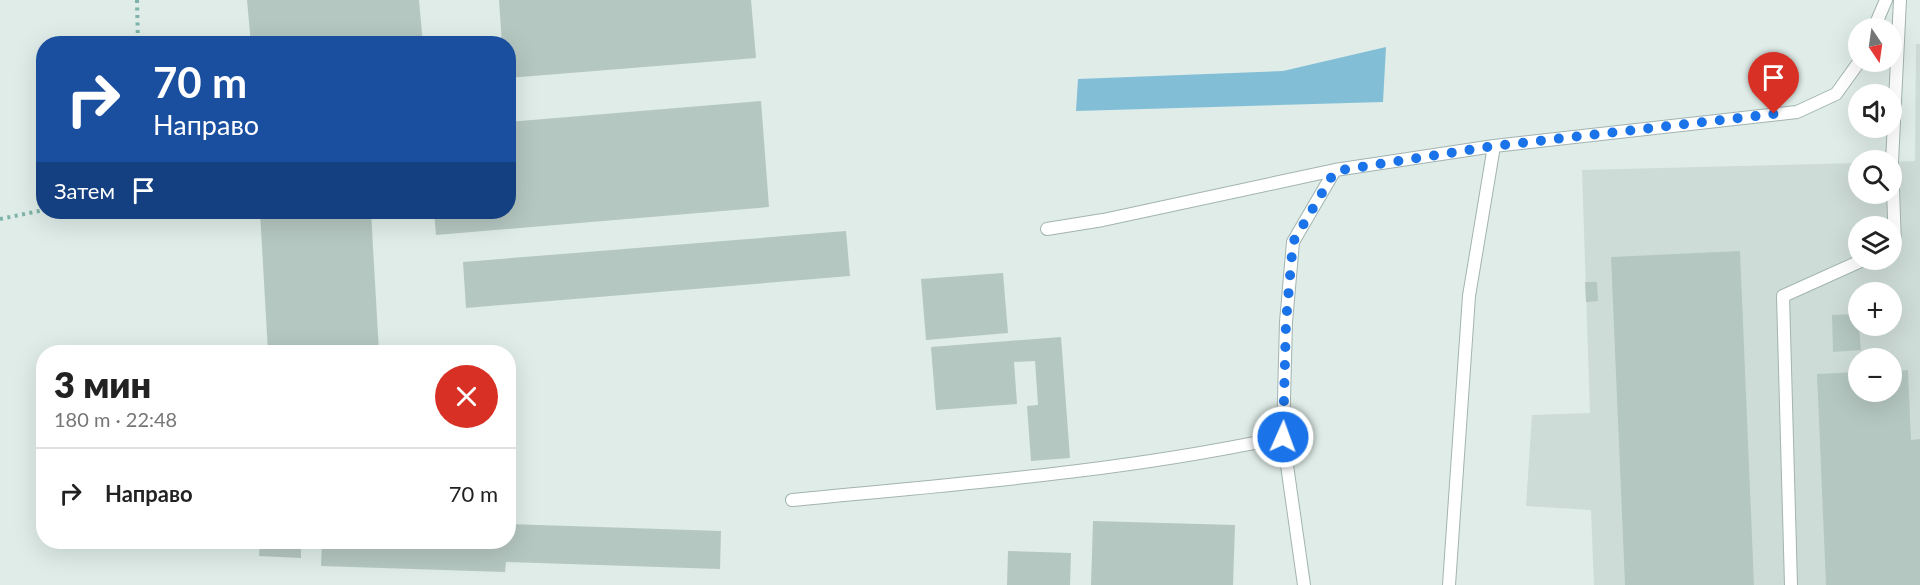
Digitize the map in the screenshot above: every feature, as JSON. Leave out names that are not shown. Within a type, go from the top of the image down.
[{"type":"lane","points":[[1878,18],[1886,0]]},
{"type":"lane","points":[[1894,216],[1892,162],[1899,0]]},
{"type":"lane","points":[[1047,229],[1103,220],[1335,171],[1494,146],[1797,111],[1836,93],[1852,72]]},
{"type":"lane","points":[[1449,585],[1469,296],[1494,146]]},
{"type":"lane","points":[[1304,585],[1283,437],[1286,322],[1293,242],[1335,171]]},
{"type":"lane","points":[[1791,585],[1783,296],[1848,267]]},
{"type":"lane","points":[[792,500],[1076,473],[1220,450],[1283,437]]},
{"type":"path","points":[[136,0],[138,36]]},
{"type":"path","points":[[0,219],[36,212]]},
{"type":"shaded area","points":[[1916,44],[1920,44],[1920,585],[1594,585],[1591,510],[1526,506],[1532,415],[1590,413],[1582,170],[1848,163],[1848,204],[1902,204],[1902,162],[1915,161]]},
{"type":"water","points":[[1386,47],[1383,102],[1076,111],[1078,79],[1283,71]]},
{"type":"building","points":[[247,0],[419,0],[422,36],[250,36]]},
{"type":"building","points":[[499,0],[751,0],[756,58],[516,77],[516,36],[501,36]]},
{"type":"building","points":[[761,101],[769,207],[436,235],[435,219],[516,219],[516,121]]},
{"type":"building","points":[[260,219],[371,219],[379,345],[268,345]]},
{"type":"building","points":[[846,231],[850,276],[466,308],[463,262]]},
{"type":"building","points":[[1740,251],[1754,585],[1625,585],[1611,257]]},
{"type":"building","points":[[1003,273],[1008,333],[926,340],[921,279]]},
{"type":"building","points":[[1585,282],[1597,282],[1598,301],[1586,302]]},
{"type":"building","points":[[1848,314],[1848,336],[1860,336],[1861,348],[1848,348],[1848,351],[1833,352],[1832,315]]},
{"type":"building","points":[[1061,337],[1070,458],[1031,461],[1027,406],[1038,405],[1035,361],[1014,362],[1017,404],[936,410],[931,347]]},
{"type":"building","points":[[1902,370],[1908,370],[1911,440],[1920,439],[1920,585],[1826,585],[1817,374],[1848,372],[1848,402],[1902,402]]},
{"type":"building","points":[[1093,521],[1235,525],[1233,585],[1091,585]]},
{"type":"building","points":[[516,524],[721,531],[720,569],[506,562],[505,572],[321,566],[322,549],[516,549]]},
{"type":"building","points":[[260,549],[301,549],[301,558],[259,556]]},
{"type":"building","points":[[1008,551],[1071,553],[1070,585],[1007,585]]},
{"type":"route","points":[[1283,437],[1286,322],[1293,242],[1335,171],[1494,146],[1774,114]]}]
